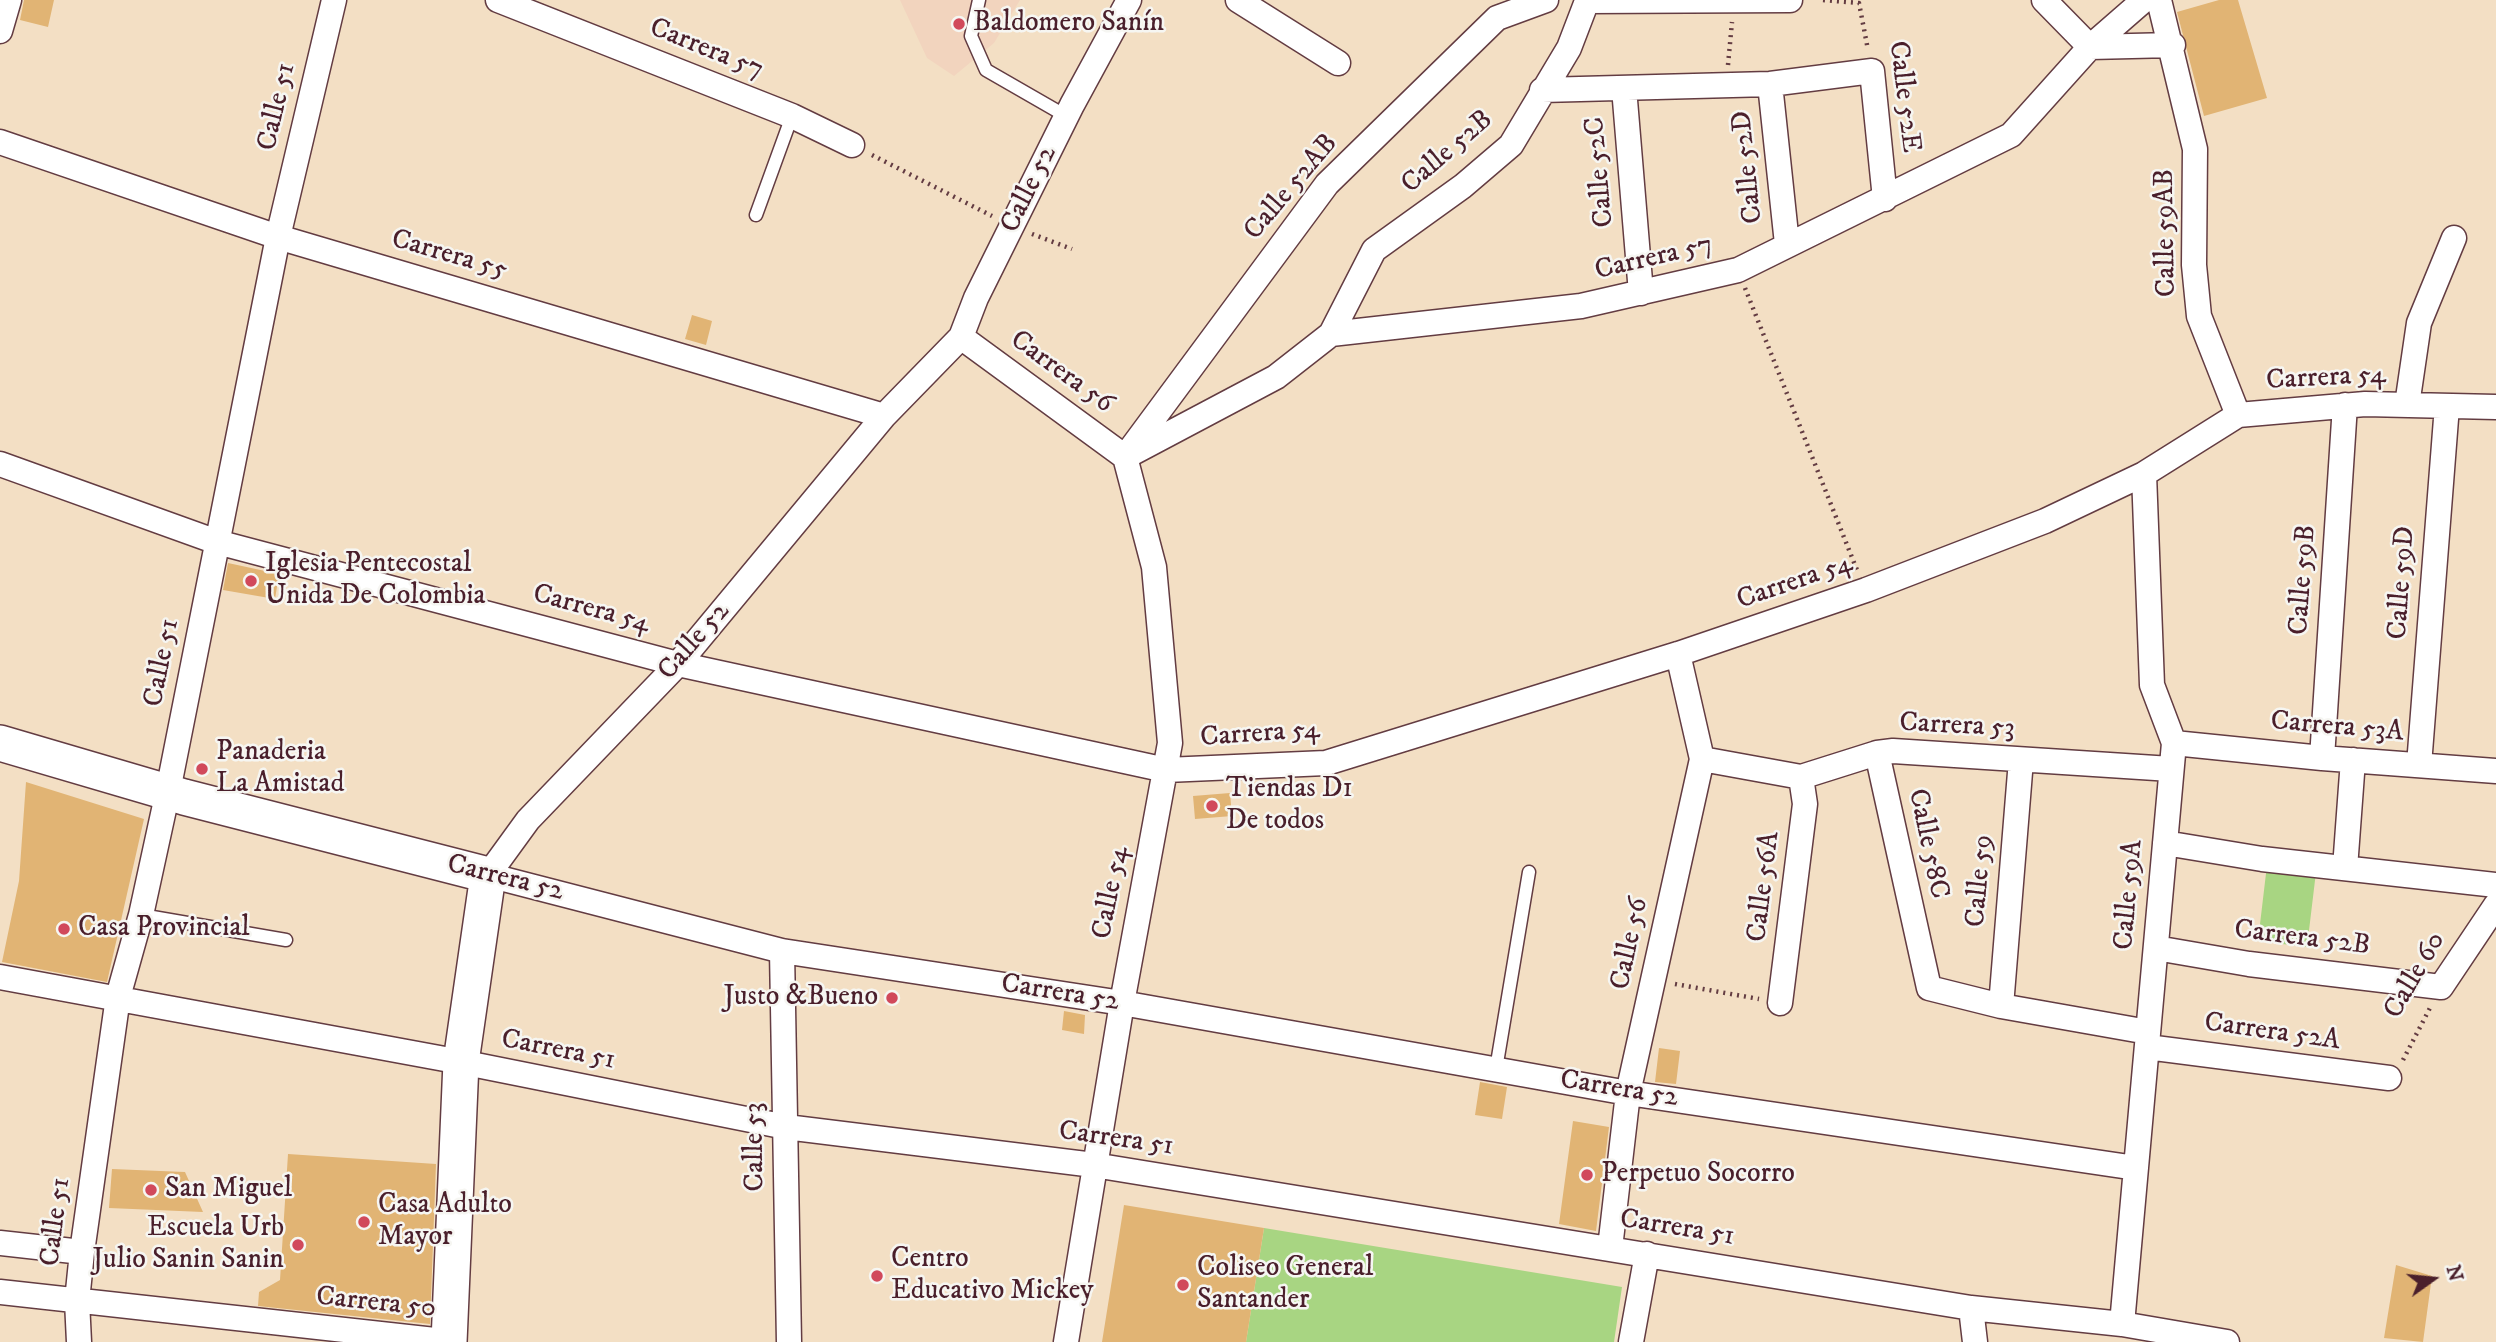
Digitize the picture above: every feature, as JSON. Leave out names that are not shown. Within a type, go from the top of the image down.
[{"type":"street","name":"Calle 51","points":[[79,1342],[77,1301],[82,1252],[118,997],[141,915],[168,792],[278,237],[334,0]]},
{"type":"street","name":"Carrera 57","points":[[498,0],[792,116],[852,145]]},
{"type":"street","name":"Calle 52","points":[[450,1342],[461,1062],[488,875],[528,820],[678,664],[884,416],[961,337],[976,298],[1066,117],[1129,0]]},
{"type":"street","points":[[1238,0],[1338,64]]},
{"type":"street","name":"Calle 52AB","points":[[1125,457],[1327,184],[1497,18],[1546,0]]},
{"type":"street","points":[[1587,1],[1790,0]]},
{"type":"street","points":[[2044,0],[2090,47],[2173,45]]},
{"type":"street","name":"Carrera 57","points":[[1331,334],[1581,306],[1738,270],[2011,135],[2090,47],[2144,0]]},
{"type":"street","name":"Calle 59AB","points":[[2159,0],[2173,45],[2195,149],[2194,265],[2199,316],[2238,415]]},
{"type":"street","name":"Calle 52B","points":[[1331,334],[1374,250],[1463,186],[1511,145],[1569,48],[1587,1]]},
{"type":"street","points":[[1542,90],[1726,87],[1872,71]]},
{"type":"street","name":"Calle 52E","points":[[1872,71],[1885,199]]},
{"type":"street","name":"Calle 52D","points":[[1770,84],[1787,244]]},
{"type":"street","name":"Calle 52C","points":[[1624,88],[1641,293]]},
{"type":"street","name":"Carrera 55","points":[[0,142],[278,237],[884,416]]},
{"type":"street","points":[[2407,405],[2419,323],[2454,239]]},
{"type":"street","points":[[1125,457],[1276,377],[1331,334]]},
{"type":"street","name":"Carrera 56","points":[[961,337],[1125,457]]},
{"type":"street","name":"Carrera 54","points":[[0,464],[217,542],[678,664],[1166,770],[1326,763],[1678,654],[1866,590],[2045,521],[2144,474],[2238,415],[2344,405],[2496,407]]},
{"type":"street","name":"Calle 59B","points":[[2322,758],[2344,405]]},
{"type":"street","name":"Calle 59D","points":[[2418,765],[2446,406]]},
{"type":"street","name":"Calle 54","points":[[1066,1342],[1122,1003],[1170,743],[1154,567],[1125,457]]},
{"type":"street","name":"Calle 59A","points":[[2122,1324],[2174,743],[2152,685],[2144,474]]},
{"type":"street","name":"Calle 56","points":[[1610,1248],[1628,1093],[1702,759],[1678,654]]},
{"type":"street","name":"Carrera 53A","points":[[2174,743],[2353,761],[2496,771]]},
{"type":"street","name":"Carrera 52","points":[[0,744],[168,792],[782,951],[1122,1003],[1628,1093],[2136,1168]]},
{"type":"street","name":"Carrera 53","points":[[1702,759],[1801,777],[1877,753],[1894,751],[2171,769]]},
{"type":"street","name":"Calle 58C","points":[[1877,753],[1929,988]]},
{"type":"street","name":"Calle 59","points":[[2001,1006],[2021,760]]},
{"type":"street","points":[[2345,868],[2353,761]]},
{"type":"street","name":"Calle 56A","points":[[1780,1003],[1805,804],[1801,777]]},
{"type":"street","points":[[2165,843],[2495,887]]},
{"type":"street","name":"Calle 60","points":[[2441,986],[2495,887]]},
{"type":"street","name":"Carrera 52B","points":[[2155,948],[2249,964],[2441,986]]},
{"type":"street","name":"Calle 53","points":[[782,951],[789,1342]]},
{"type":"street","name":"Carrera 51","points":[[0,977],[461,1062],[786,1128],[1094,1166],[1971,1308],[2122,1324],[2227,1342]]},
{"type":"street","name":"Carrera 52A","points":[[1929,988],[2147,1039],[2389,1078]]},
{"type":"street","points":[[0,1243],[82,1252]]},
{"type":"street","points":[[1632,1342],[1647,1254]]},
{"type":"street","name":"Carrera 50","points":[[0,1292],[332,1336],[450,1342]]},
{"type":"street","points":[[1971,1308],[1975,1342]]},
{"type":"lane","points":[[979,0],[971,36],[986,70],[1066,117]]},
{"type":"lane","points":[[756,215],[792,116]]},
{"type":"lane","points":[[1496,1069],[1529,872]]},
{"type":"lane","points":[[141,915],[286,940]]},
{"type":"path","name":"Calle 52E","points":[[1823,0],[1860,3],[1872,71]]},
{"type":"path","name":"Calle 52D","points":[[1726,87],[1734,1]]},
{"type":"path","points":[[852,145],[1012,226],[1072,249]]},
{"type":"path","points":[[1738,270],[1866,590]]},
{"type":"path","points":[[1654,979],[1780,1003]]},
{"type":"path","name":"Calle 60","points":[[2389,1078],[2396,1073],[2441,986]]},
{"type":"shaded area","name":"Baldomero Sanín","points":[[900,0],[1020,0],[994,43],[954,76],[927,58]]},
{"type":"green space","points":[[2267,865],[2316,872],[2307,947],[2258,941]]},
{"type":"green space","points":[[1264,1228],[1622,1287],[1614,1342],[1246,1342]]},
{"type":"building","points":[[24,0],[54,0],[48,27],[20,20]]},
{"type":"building","points":[[2219,0],[2238,0],[2267,98],[2204,116],[2177,12]]},
{"type":"building","points":[[692,315],[712,321],[706,345],[685,339]]},
{"type":"building","name":"Iglesia Pentecostal Unida De Colombia","points":[[228,563],[279,574],[275,599],[223,590]]},
{"type":"building","points":[[26,782],[144,819],[107,982],[2,962],[19,881]]},
{"type":"building","name":"Tiendas D1 De todos","points":[[1230,793],[1232,816],[1195,819],[1193,796]]},
{"type":"building","points":[[1064,1011],[1085,1015],[1084,1034],[1062,1030]]},
{"type":"building","points":[[1659,1048],[1680,1051],[1676,1084],[1655,1082]]},
{"type":"building","points":[[1480,1082],[1507,1087],[1502,1119],[1475,1115]]},
{"type":"building","name":"Perpetuo Socorro","points":[[1573,1121],[1609,1127],[1596,1231],[1559,1224]]},
{"type":"building","name":"Casa Adulto Mayor","points":[[288,1154],[436,1164],[430,1324],[258,1306],[259,1292],[280,1280]]},
{"type":"building","name":"San Miguel","points":[[112,1169],[185,1172],[203,1212],[109,1208]]},
{"type":"building","name":"Coliseo General Santander","points":[[1124,1205],[1264,1228],[1246,1342],[1102,1342]]},
{"type":"building","points":[[2396,1265],[2432,1276],[2423,1342],[2384,1338]]},
{"type":"place","name":"Baldomero Sanín","points":[[959,24]]},
{"type":"place","name":"Iglesia Pentecostal Unida De Colombia","points":[[251,581]]},
{"type":"place","name":"Panaderia La Amistad","points":[[202,769]]},
{"type":"place","name":"Tiendas D1 De todos","points":[[1212,806]]},
{"type":"place","name":"Casa Provincial","points":[[64,929]]},
{"type":"place","name":"Justo &Bueno","points":[[892,998]]},
{"type":"place","name":"Perpetuo Socorro","points":[[1587,1175]]},
{"type":"place","name":"San Miguel","points":[[151,1190]]},
{"type":"place","name":"Casa Adulto Mayor","points":[[364,1222]]},
{"type":"place","name":"Escuela Urb Julio Sanin Sanin","points":[[298,1245]]},
{"type":"place","name":"Centro Educativo Mickey","points":[[877,1276]]},
{"type":"place","name":"Coliseo General Santander","points":[[1183,1285]]}]
